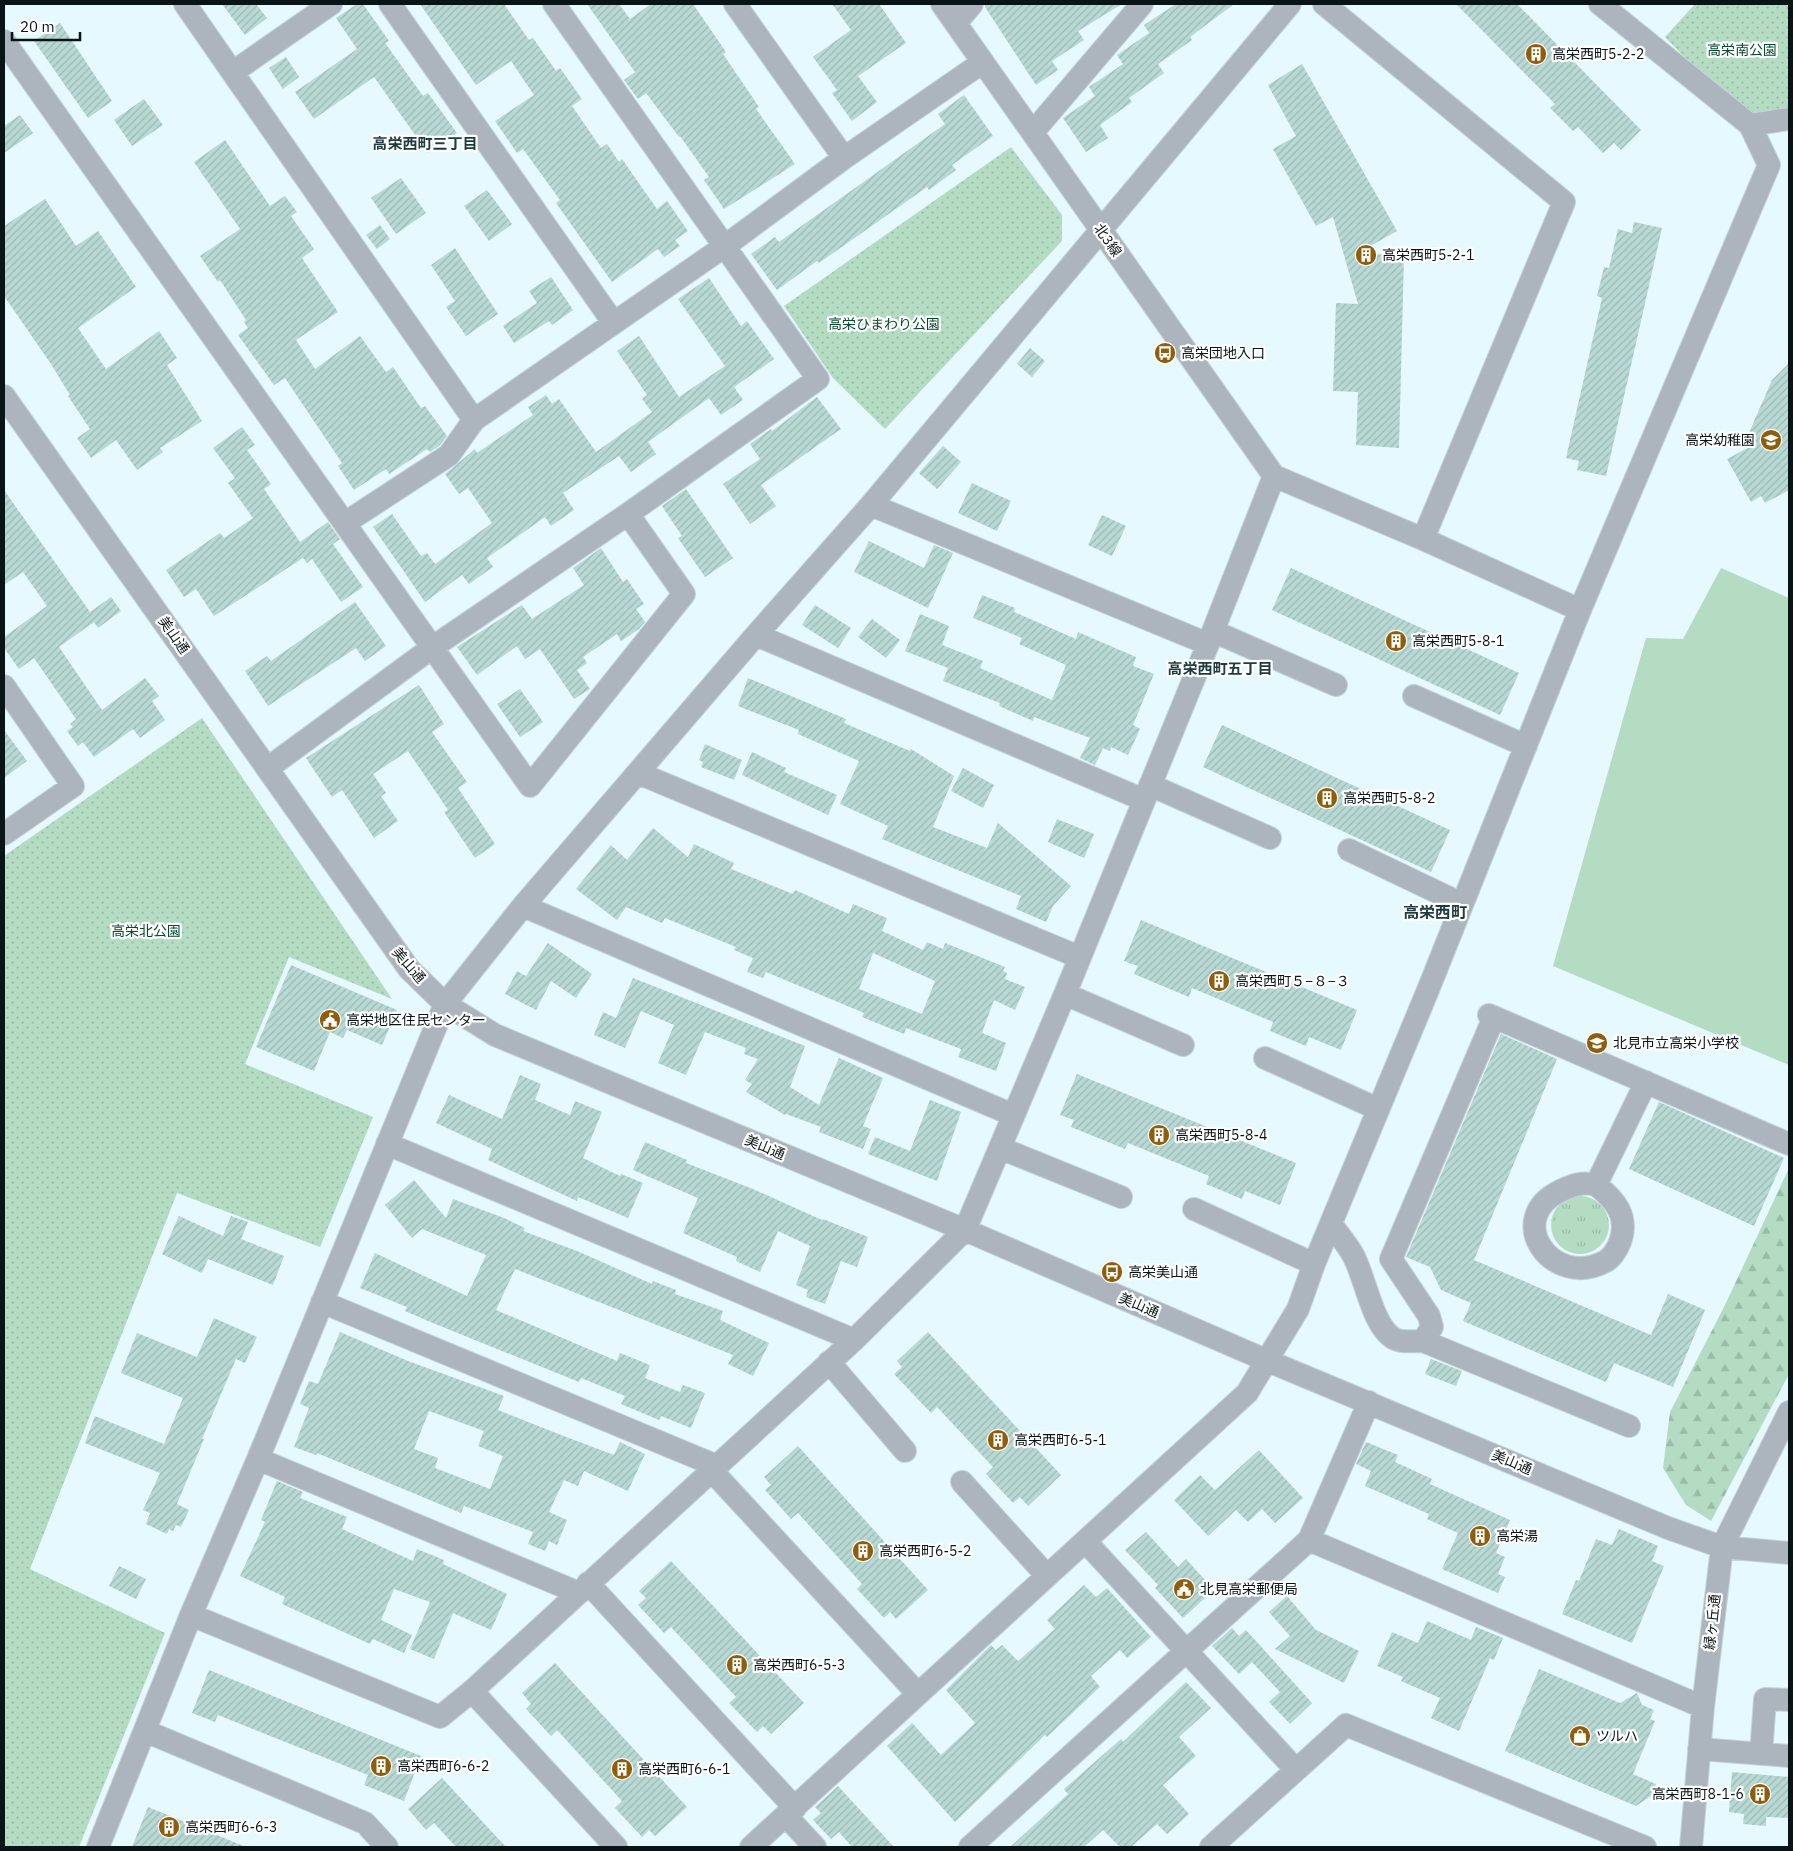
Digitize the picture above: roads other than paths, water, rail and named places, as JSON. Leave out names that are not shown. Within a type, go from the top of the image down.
[{"type":"street","points":[[185,4],[474,420]]},
{"type":"street","points":[[233,72],[331,4]]},
{"type":"street","points":[[390,4],[613,322]]},
{"type":"street","points":[[268,768],[432,647],[628,514],[818,379],[554,4]]},
{"type":"street","points":[[735,4],[844,158]]},
{"type":"street","name":"北3線","points":[[942,4],[1274,476]]},
{"type":"street","points":[[956,23],[972,4]]},
{"type":"street","points":[[1033,132],[1142,4]]},
{"type":"street","points":[[98,1847],[445,1004],[523,906],[756,635],[871,505],[1290,4]]},
{"type":"street","points":[[1324,4],[1564,202],[1423,539]]},
{"type":"street","points":[[751,1847],[1246,1393],[1268,1361],[1298,1309],[1330,1224],[1462,904],[1580,610],[1769,165],[1750,125],[1600,4]]},
{"type":"street","points":[[4,41],[530,786],[684,594],[628,514]]},
{"type":"street","points":[[345,523],[448,455],[474,420],[725,246],[844,158],[983,62]]},
{"type":"street","points":[[1750,125],[1789,119]]},
{"type":"street","name":"美山通","points":[[4,396],[409,970],[445,1004],[495,1035],[965,1230],[1268,1361],[1668,1528],[1722,1547],[1789,1553]]},
{"type":"street","points":[[192,1615],[440,1717],[472,1691],[854,1340],[965,1230],[1065,994],[1211,638],[1274,476],[1423,539],[1580,610]]},
{"type":"street","points":[[871,505],[1336,685]]},
{"type":"street","points":[[756,635],[1147,792],[1270,838]]},
{"type":"street","points":[[4,686],[73,786],[4,834]]},
{"type":"street","points":[[1414,696],[1526,746]]},
{"type":"street","points":[[638,773],[1079,957]]},
{"type":"street","points":[[1349,850],[1462,904]]},
{"type":"street","points":[[523,906],[1014,1115]]},
{"type":"street","points":[[1065,994],[1183,1045]]},
{"type":"street","points":[[1423,1341],[1432,1327],[1429,1316],[1391,1259],[1491,1016],[1789,1144]]},
{"type":"street","points":[[1265,1058],[1378,1109]]},
{"type":"street","points":[[1596,1185],[1646,1082]]},
{"type":"street","points":[[387,1144],[854,1340]]},
{"type":"street","points":[[1000,1148],[1121,1197]]},
{"type":"street","points":[[1194,1209],[1314,1264]]},
{"type":"street","points":[[1330,1224],[1354,1256],[1371,1304],[1383,1327],[1393,1338],[1406,1342],[1423,1341],[1629,1426]]},
{"type":"street","points":[[322,1302],[714,1469],[918,1694]]},
{"type":"street","points":[[829,1362],[905,1451]]},
{"type":"street","points":[[970,1847],[1309,1540],[1369,1402]]},
{"type":"street","name":"緑ヶ丘通","points":[[1691,1847],[1703,1707],[1722,1547],[1789,1412]]},
{"type":"street","points":[[258,1459],[584,1588],[790,1812],[815,1847]]},
{"type":"street","points":[[962,1482],[1047,1576]]},
{"type":"street","points":[[1085,1540],[1296,1770]]},
{"type":"street","points":[[1309,1540],[1703,1707]]},
{"type":"street","points":[[472,1691],[616,1847]]},
{"type":"street","points":[[1761,1754],[1765,1699],[1789,1700]]},
{"type":"street","points":[[1210,1847],[1346,1725],[1645,1847]]},
{"type":"street","points":[[145,1731],[365,1823],[387,1847]]},
{"type":"street","points":[[1699,1750],[1789,1756]]},
{"type":"place","name":"高栄西町5-2-2","points":[[1536,54]]},
{"type":"place","name":"高栄西町5-2-1","points":[[1366,255]]},
{"type":"place","name":"高栄団地入口","points":[[1165,353]]},
{"type":"place","name":"高栄幼稚園","points":[[1771,440]]},
{"type":"place","name":"高栄西町5-8-1","points":[[1396,641]]},
{"type":"place","name":"高栄西町5-8-2","points":[[1327,798]]},
{"type":"place","name":"高栄西町５−８−３","points":[[1219,981]]},
{"type":"place","name":"高栄地区住民センター","points":[[330,1020]]},
{"type":"place","name":"北見市立高栄小学校","points":[[1597,1043]]},
{"type":"place","name":"高栄西町5-8-4","points":[[1159,1135]]},
{"type":"place","name":"高栄美山通","points":[[1112,1272]]},
{"type":"place","name":"高栄西町6-5-1","points":[[998,1440]]},
{"type":"place","name":"高栄湯","points":[[1480,1536]]},
{"type":"place","name":"高栄西町6-5-2","points":[[863,1551]]},
{"type":"place","name":"北見高栄郵便局","points":[[1184,1589]]},
{"type":"place","name":"高栄西町6-5-3","points":[[737,1665]]},
{"type":"place","name":"ツルハ","points":[[1580,1736]]},
{"type":"place","name":"高栄西町6-6-2","points":[[381,1766]]},
{"type":"place","name":"高栄西町6-6-1","points":[[622,1769]]},
{"type":"place","name":"高栄西町8-1-6","points":[[1760,1794]]},
{"type":"place","name":"高栄西町6-6-3","points":[[169,1827]]},
{"type":"district","name":"高栄西町三丁目","points":[[425,144]]},
{"type":"district","name":"高栄西町五丁目","points":[[1220,669]]},
{"type":"district","name":"高栄西町","points":[[1435,912]]},
{"type":"park label","name":"高栄南公園","points":[[1742,50]]},
{"type":"park label","name":"高栄ひまわり公園","points":[[884,324]]},
{"type":"park label","name":"高栄北公園","points":[[146,931]]}]
